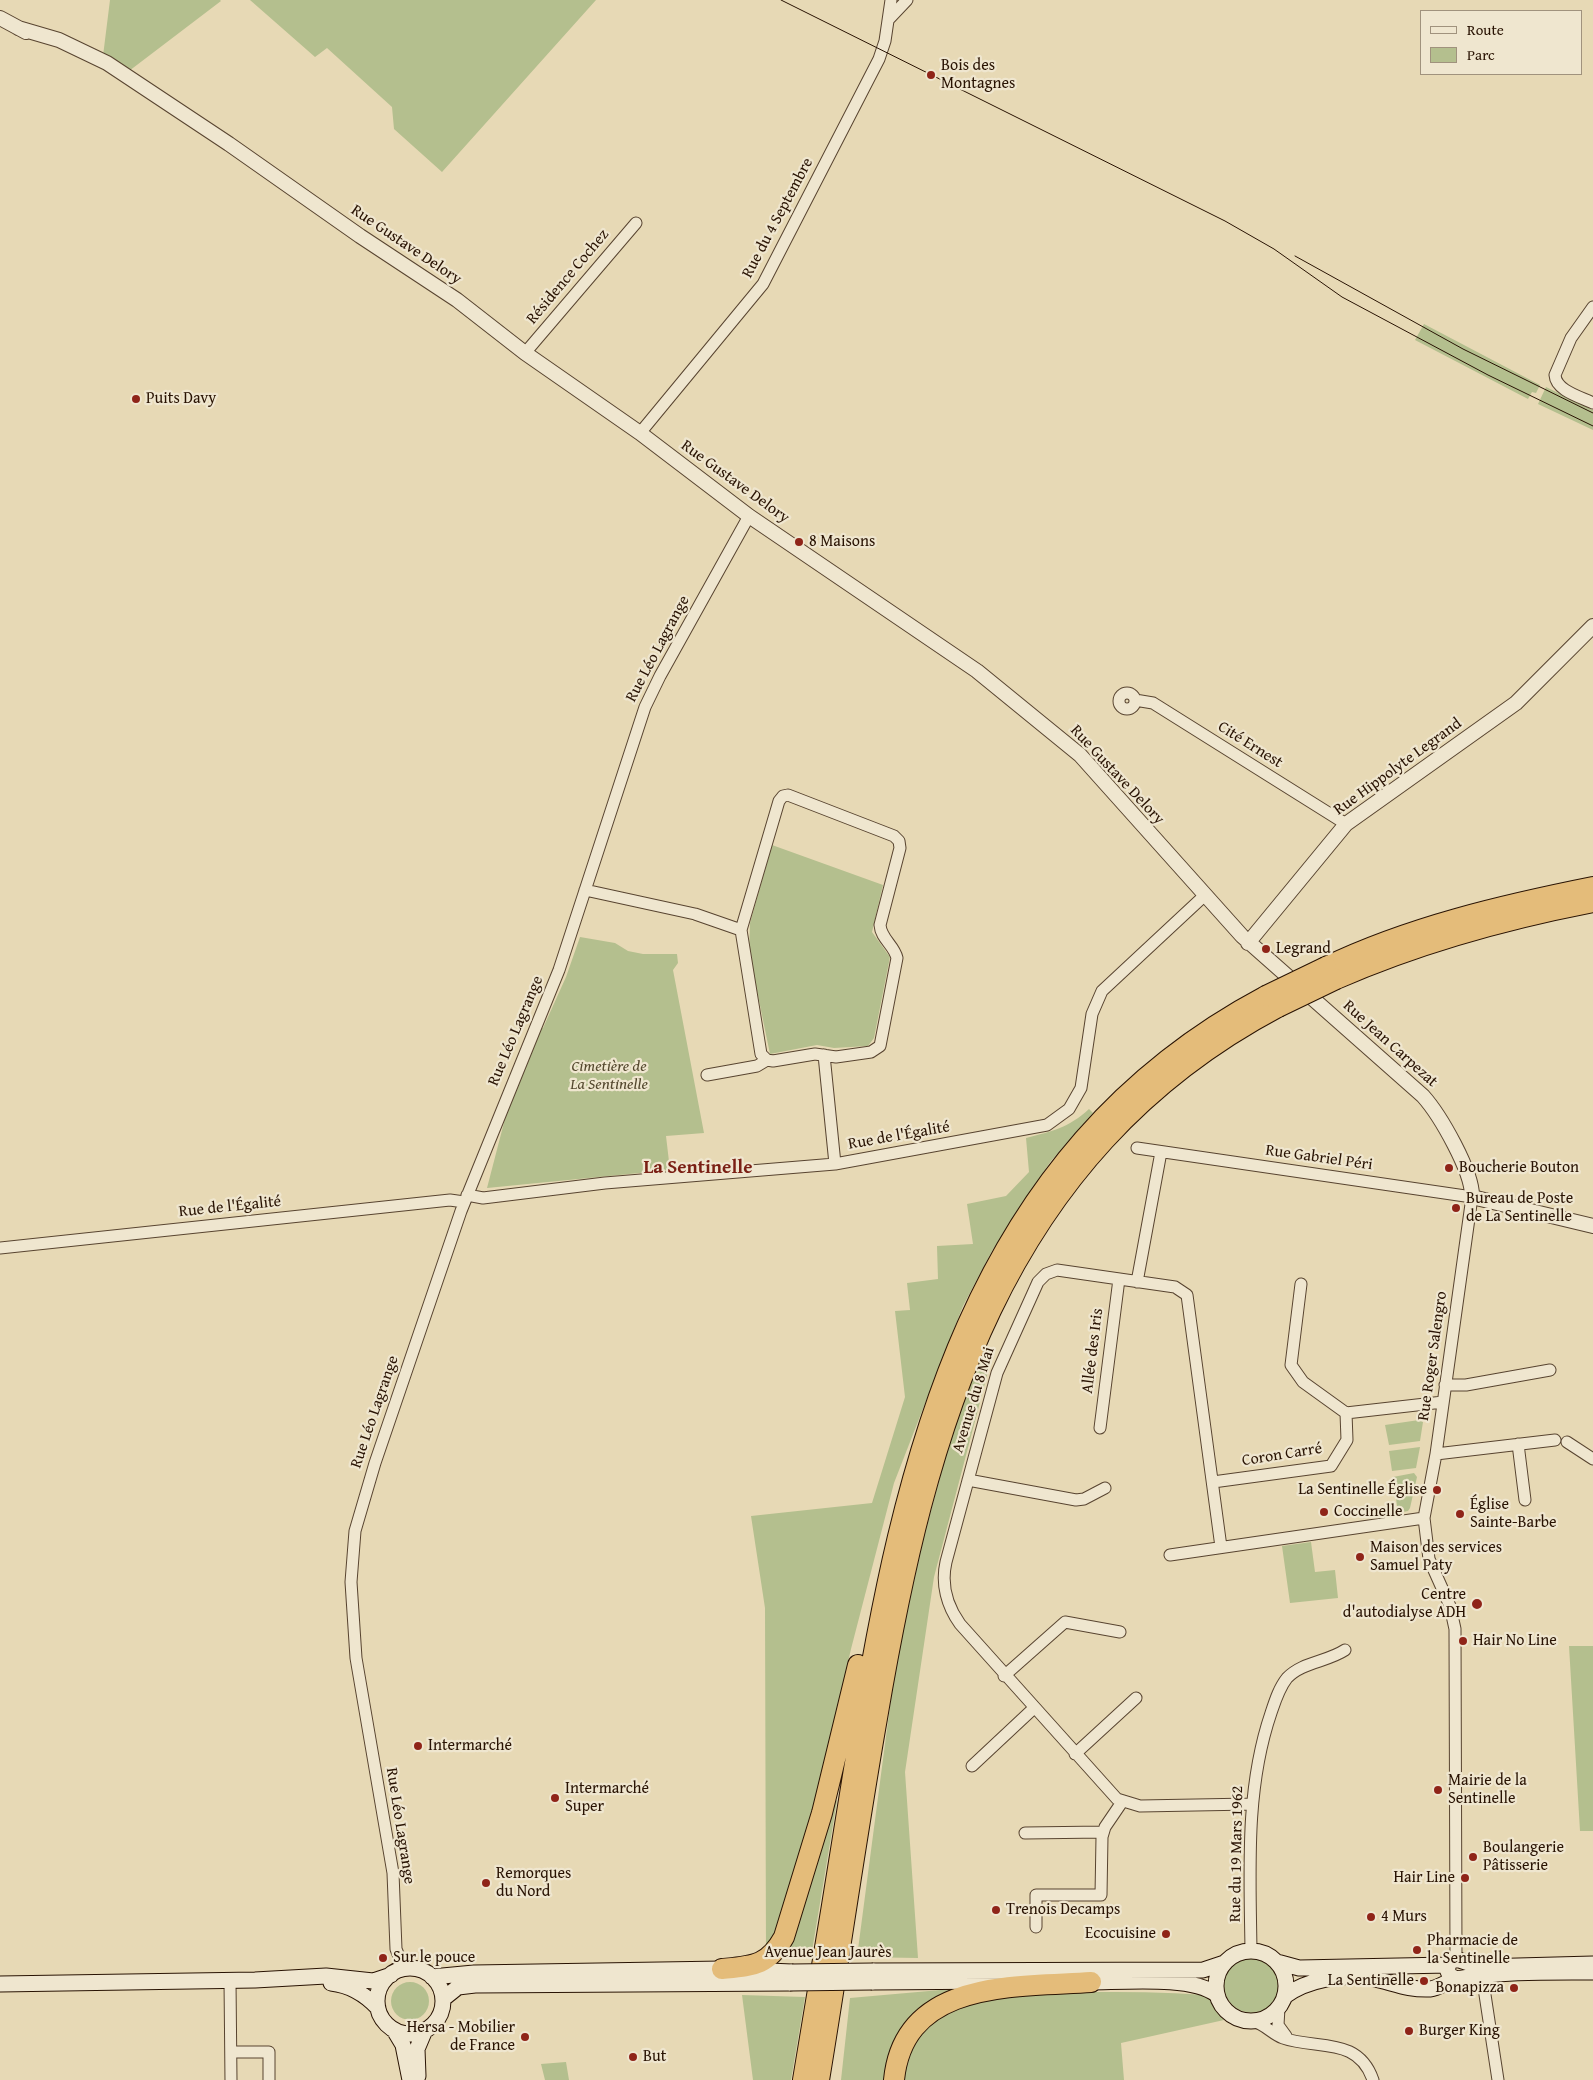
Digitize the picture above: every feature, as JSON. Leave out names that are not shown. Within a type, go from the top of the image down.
[{"type":"highway","points":[[803,2080],[873,1652],[893,1554],[919,1452],[950,1364],[985,1287],[1025,1217],[1069,1156],[1120,1102],[1185,1047],[1331,973],[1380,945],[1444,924],[1593,887]]},
{"type":"highway","points":[[1331,973],[1459,934],[1593,902]]},
{"type":"highway","points":[[819,2080],[872,1749],[900,1590],[934,1456],[959,1382],[1007,1276],[1036,1227],[1069,1181],[1103,1140],[1136,1107],[1184,1067],[1272,1002]]},
{"type":"highway","points":[[722,1969],[760,1963],[773,1953],[787,1931],[830,1783],[876,1589],[893,1554]]},
{"type":"highway","points":[[829,2080],[838,2004],[835,1981]]},
{"type":"highway","points":[[894,2080],[899,2056],[913,2031],[928,2015],[950,2000],[979,1991],[1090,1982]]},
{"type":"main road","points":[[1458,1968],[1430,1988],[1400,1987],[1367,1977],[1322,1980],[1299,1987],[1267,2017],[1252,2021],[1230,2014],[1222,2006],[1218,1995],[1217,1978],[1224,1963],[1234,1955],[1251,1950],[1263,1953],[1277,1962],[1299,1968],[1458,1968],[1593,1964]]},
{"type":"main road","points":[[1277,1962],[1286,1980],[1282,2002]]},
{"type":"main road","name":"Avenue Jean Jaurès","points":[[443,1999],[458,1987],[475,1985],[1203,1970],[1224,1963]]},
{"type":"main road","points":[[1458,1968],[1482,1975],[1593,1972]]},
{"type":"main road","name":"Avenue Jean Jaurès","points":[[432,1977],[474,1973],[722,1969],[791,1977]]},
{"type":"main road","points":[[255,1980],[333,1976],[373,1981],[397,1972],[419,1970],[432,1977],[439,1986],[443,1999],[439,2016],[425,2030],[417,2049],[418,2080]]},
{"type":"main road","points":[[378,2008],[380,1990],[397,1972]]},
{"type":"main road","name":"Avenue Jean Jaurès","points":[[873,1977],[1176,1983],[1199,1986],[1218,1995]]},
{"type":"main road","points":[[0,1982],[255,1980],[341,1984],[363,1995],[378,2008],[385,2022],[394,2030],[403,2045],[410,2080]]},
{"type":"main road","points":[[394,2030],[410,2034],[425,2030]]},
{"type":"street","name":"Rue du 4 Septembre","points":[[640,433],[767,278],[876,66],[883,46],[891,0]]},
{"type":"street","points":[[889,19],[907,0]]},
{"type":"street","name":"Rue Gustave Delory","points":[[0,18],[18,28],[59,40],[108,63],[229,144],[366,240],[428,280],[526,353],[640,433],[749,516],[969,664],[1067,744],[1248,943]]},
{"type":"street","name":"Résidence Cochez","points":[[526,353],[636,223]]},
{"type":"street","points":[[1593,307],[1571,338],[1555,378],[1563,388],[1593,403]]},
{"type":"street","name":"Rue Léo Lagrange","points":[[397,1972],[393,1873],[357,1668],[352,1615],[352,1564],[357,1522],[375,1463],[465,1199],[559,970],[648,699],[749,516]]},
{"type":"street","name":"Rue Hippolyte Legrand","points":[[1248,943],[1346,824],[1522,699],[1593,626]]},
{"type":"street","name":"Cité Ernest","points":[[1135,700],[1153,703],[1346,824]]},
{"type":"street","points":[[788,795],[891,834],[899,841],[900,848],[880,925],[882,936],[895,952],[897,958],[881,1042],[871,1052],[836,1057],[815,1054],[773,1062],[767,1060],[761,1054],[740,930],[779,801],[783,796],[788,795]]},
{"type":"street","points":[[585,890],[700,916],[740,930]]},
{"type":"street","name":"Rue de l'Égalité","points":[[0,1248],[450,1200],[487,1198],[605,1183],[835,1164],[1037,1128],[1057,1120],[1073,1104],[1080,1088],[1092,1014],[1102,991],[1110,980],[1204,896]]},
{"type":"street","name":"Rue Jean Carpezat","points":[[1248,943],[1409,1081],[1429,1102],[1444,1124],[1466,1171],[1472,1187],[1472,1197]]},
{"type":"street","points":[[824,1055],[835,1164]]},
{"type":"street","points":[[707,1075],[758,1066],[767,1060]]},
{"type":"street","name":"Rue Gabriel Péri","points":[[1137,1148],[1472,1197]]},
{"type":"street","points":[[1137,1282],[1160,1152]]},
{"type":"street","points":[[1472,1197],[1593,1226]]},
{"type":"street","name":"Rue Roger Salengro","points":[[1458,1968],[1455,1623],[1450,1606],[1429,1559],[1424,1518],[1436,1454],[1472,1197]]},
{"type":"street","name":"Avenue du 8 Mai","points":[[1122,1802],[1109,1793],[960,1624],[950,1606],[946,1591],[944,1568],[997,1373],[1009,1342],[1041,1279],[1050,1272],[1057,1270],[1175,1287],[1188,1295],[1221,1547]]},
{"type":"street","name":"Allée des Iris","points":[[1100,1428],[1119,1279]]},
{"type":"street","points":[[1301,1284],[1291,1365],[1303,1382],[1346,1413],[1443,1402]]},
{"type":"street","points":[[1445,1386],[1466,1385],[1550,1370]]},
{"type":"street","name":"Coron Carré","points":[[1213,1482],[1330,1466],[1347,1440],[1346,1413]]},
{"type":"street","points":[[1436,1454],[1561,1441],[1593,1459]]},
{"type":"street","points":[[1518,1444],[1525,1500]]},
{"type":"street","points":[[968,1480],[1076,1500],[1084,1499],[1105,1488]]},
{"type":"street","points":[[1170,1555],[1424,1518]]},
{"type":"street","points":[[1004,1676],[1065,1622],[1120,1632]]},
{"type":"street","name":"Rue du 19 Mars 1962","points":[[1251,1950],[1251,1804],[1264,1735],[1283,1684],[1299,1669],[1329,1659],[1345,1650]]},
{"type":"street","points":[[1075,1754],[1136,1698]]},
{"type":"street","points":[[972,1766],[1034,1708]]},
{"type":"street","points":[[1036,1927],[1036,1895],[1101,1895],[1103,1832],[1122,1802],[1140,1806],[1251,1804]]},
{"type":"street","points":[[1025,1833],[1103,1832]]},
{"type":"street","points":[[1482,1975],[1498,2080]]},
{"type":"street","points":[[230,1980],[231,2080]]},
{"type":"street","points":[[1282,2002],[1279,2027],[1284,2034],[1295,2040]]},
{"type":"street","points":[[1252,2021],[1265,2026],[1281,2037],[1348,2050],[1364,2062],[1373,2080]]},
{"type":"street","points":[[231,2052],[269,2052],[269,2080]]},
{"type":"green space","points":[[110,0],[221,1],[129,71],[103,56]]},
{"type":"green space","points":[[250,0],[596,0],[442,172],[394,129],[392,107],[327,48],[315,57]]},
{"type":"green space","points":[[1424,324],[1540,385],[1536,393],[1532,392],[1528,399],[1415,340]]},
{"type":"green space","points":[[1546,387],[1593,410],[1593,430],[1538,404]]},
{"type":"green space","points":[[772,845],[883,885],[872,932],[890,957],[874,1038],[868,1046],[834,1048],[817,1045],[770,1054],[749,952],[750,923]]},
{"type":"green space","name":"Cimetière de La Sentinelle","points":[[580,937],[615,943],[628,951],[643,954],[677,954],[678,963],[673,970],[704,1133],[666,1136],[670,1170],[487,1188],[507,1111],[541,1028],[543,1028],[566,977]]},
{"type":"green space","points":[[1089,1109],[1093,1113],[1051,1161],[1018,1209],[992,1251],[963,1306],[894,1483],[851,1649],[821,1780],[837,1801],[811,1957],[785,1958],[766,1954],[765,1608],[751,1516],[872,1503],[905,1397],[895,1311],[910,1310],[907,1283],[938,1279],[937,1246],[973,1244],[967,1204],[1006,1196],[1029,1172],[1026,1138],[1060,1128],[1074,1121]]},
{"type":"green space","points":[[979,1360],[990,1364],[934,1577],[905,1772],[918,1958],[857,1957],[895,1668],[923,1540],[952,1433]]},
{"type":"green space","points":[[1419,1420],[1423,1422],[1420,1441],[1389,1445],[1385,1425]]},
{"type":"green space","points":[[1420,1447],[1416,1468],[1392,1471],[1389,1451]]},
{"type":"green space","points":[[1414,1473],[1417,1477],[1410,1508],[1408,1511],[1398,1513],[1393,1477]]},
{"type":"green space","points":[[1311,1542],[1315,1572],[1335,1570],[1338,1598],[1290,1603],[1282,1546]]},
{"type":"green space","points":[[1569,1646],[1593,1646],[1593,1831],[1580,1831]]},
{"type":"green space","points":[[1252,1957],[1263,1959],[1272,1965],[1278,1974],[1280,1985],[1278,1996],[1272,2005],[1263,2011],[1252,2013],[1241,2011],[1232,2005],[1226,1996],[1224,1985],[1226,1974],[1232,1965],[1241,1959]]},
{"type":"green space","points":[[410,1982],[424,1987],[429,2001],[424,2015],[410,2020],[396,2015],[391,2001],[396,1987]]},
{"type":"green space","points":[[963,1988],[1206,1995],[1224,2020],[1121,2043],[1124,2080],[841,2080],[850,1998]]},
{"type":"green space","points":[[742,1995],[805,1997],[791,2080],[753,2080]]},
{"type":"green space","points":[[566,2062],[569,2080],[545,2080],[541,2064]]},
{"type":"tram line","points":[[781,0],[1225,221],[1274,249],[1342,297],[1488,375],[1593,426]]},
{"type":"tram line","points":[[1295,256],[1463,349],[1593,413]]},
{"type":"place","name":"Bois des Montagnes","points":[[931,75]]},
{"type":"place","name":"Puits Davy","points":[[136,399]]},
{"type":"place","name":"8 Maisons","points":[[799,542]]},
{"type":"place","name":"Legrand","points":[[1266,949]]},
{"type":"place","name":"Boucherie Bouton","points":[[1449,1168]]},
{"type":"place","name":"Bureau de Poste de La Sentinelle","points":[[1456,1208]]},
{"type":"place","name":"La Sentinelle Église","points":[[1437,1490]]},
{"type":"place","name":"Coccinelle","points":[[1324,1512]]},
{"type":"place","name":"Église Sainte-Barbe","points":[[1460,1514]]},
{"type":"place","name":"Maison des services Samuel Paty","points":[[1360,1557]]},
{"type":"place","name":"Centre d'autodialyse ADH","points":[[1477,1604]]},
{"type":"place","name":"Hair No Line","points":[[1463,1641]]},
{"type":"place","name":"Intermarché","points":[[418,1746]]},
{"type":"place","name":"Mairie de la Sentinelle","points":[[1438,1790]]},
{"type":"place","name":"Intermarché Super","points":[[555,1798]]},
{"type":"place","name":"Boulangerie Pâtisserie","points":[[1473,1857]]},
{"type":"place","name":"Hair Line","points":[[1465,1878]]},
{"type":"place","name":"Remorques du Nord","points":[[486,1883]]},
{"type":"place","name":"Trenois Decamps","points":[[996,1910]]},
{"type":"place","name":"4 Murs","points":[[1371,1917]]},
{"type":"place","name":"Ecocuisine","points":[[1166,1934]]},
{"type":"place","name":"Pharmacie de la Sentinelle","points":[[1417,1950]]},
{"type":"place","name":"Sur le pouce","points":[[383,1958]]},
{"type":"place","name":"La Sentinelle","points":[[1424,1981]]},
{"type":"place","name":"Bonapizza","points":[[1514,1988]]},
{"type":"place","name":"Burger King","points":[[1409,2031]]},
{"type":"place","name":"Hersa - Mobilier de France","points":[[525,2037]]},
{"type":"place","name":"But","points":[[633,2057]]},
{"type":"district","name":"La Sentinelle","points":[[698,1168]]}]
